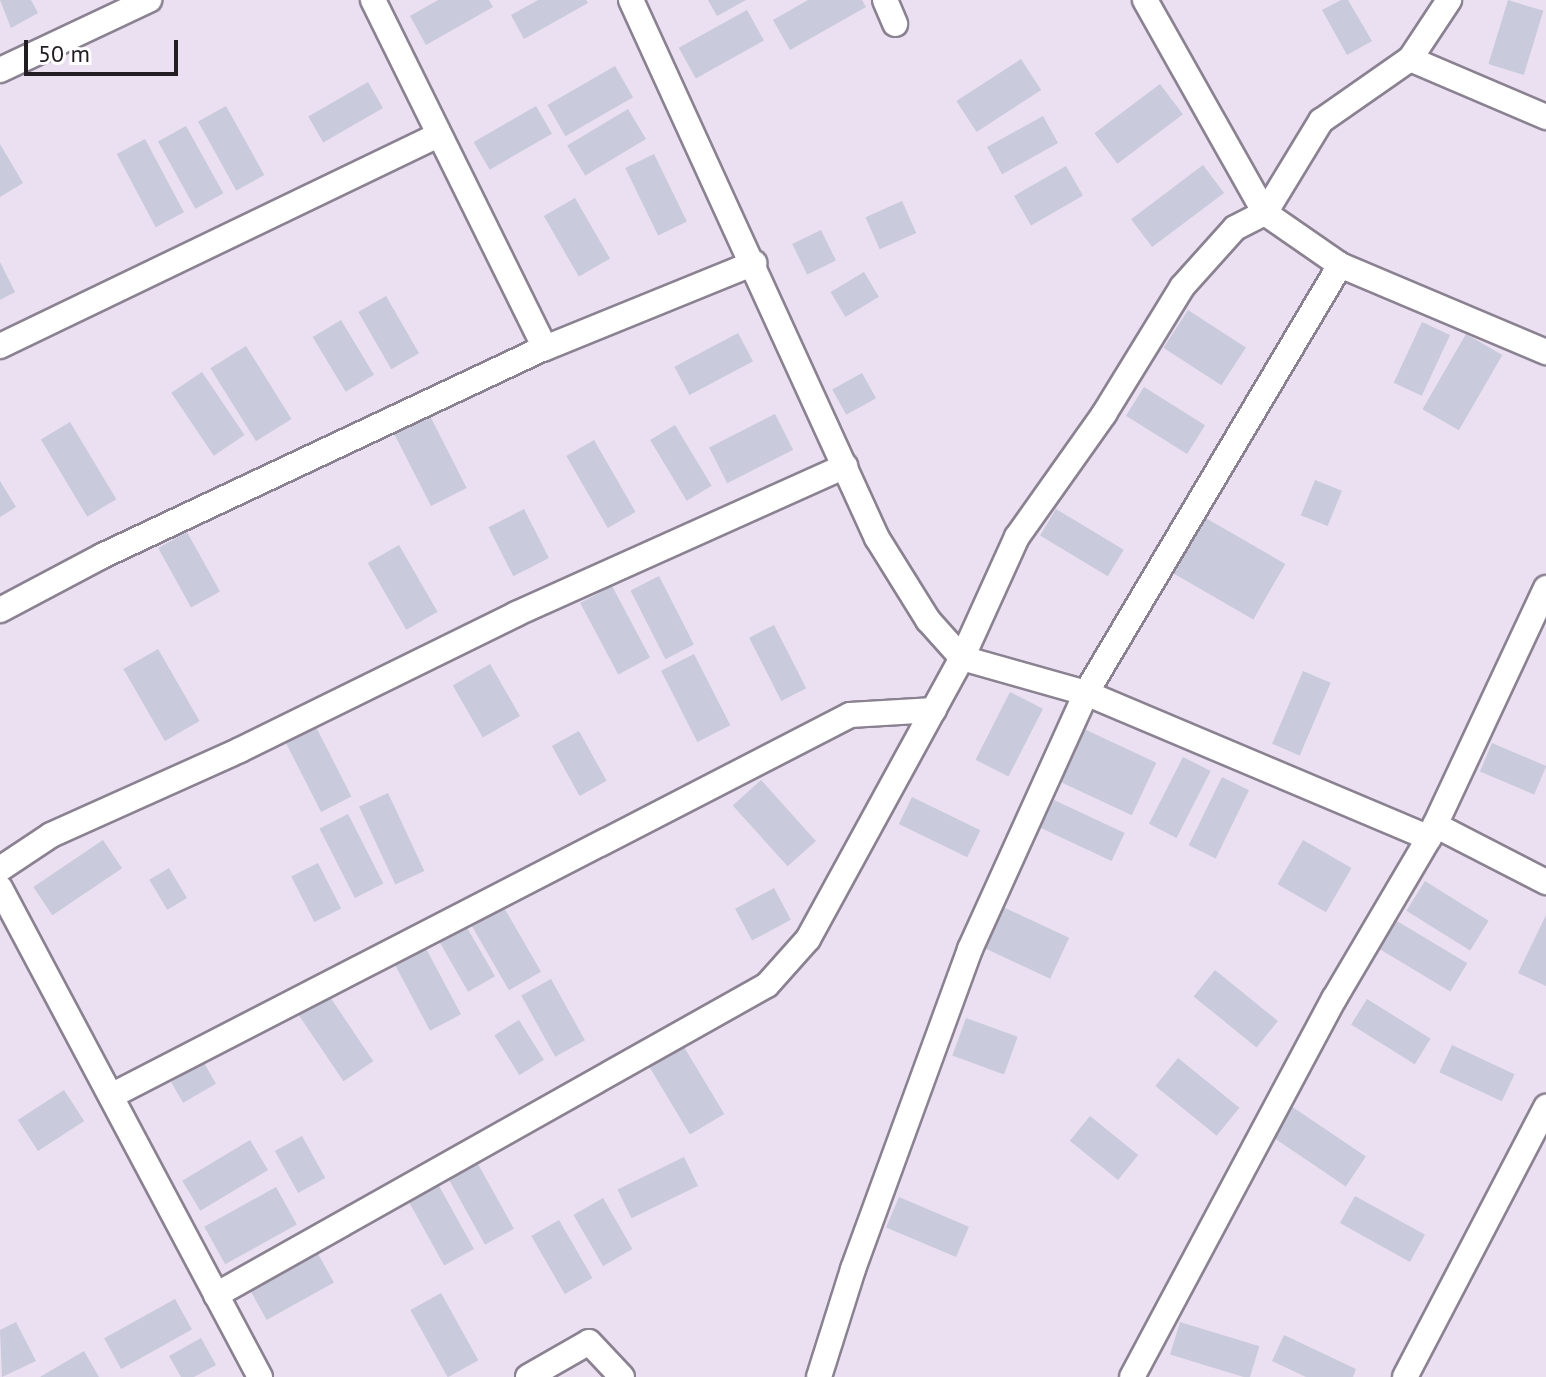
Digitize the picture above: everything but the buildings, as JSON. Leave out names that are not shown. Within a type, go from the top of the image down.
[{"type":"street","points":[[0,70],[149,0]]},
{"type":"street","points":[[373,0],[545,348]]},
{"type":"street","points":[[631,0],[754,263],[877,538],[928,620],[962,658],[1086,693],[1432,831],[1546,882]]},
{"type":"street","points":[[885,0],[895,24]]},
{"type":"street","points":[[1145,0],[1265,213],[1340,265],[1546,352]]},
{"type":"street","points":[[216,1295],[767,985],[808,939],[962,658],[1017,537],[1104,414],[1182,287],[1235,228],[1265,213],[1321,121],[1410,59],[1449,0]]},
{"type":"street","points":[[1410,59],[1546,117]]},
{"type":"street","points":[[0,346],[438,135]]},
{"type":"street","points":[[0,610],[102,556],[545,348],[754,263]]},
{"type":"street","points":[[819,1377],[853,1269],[970,949],[1086,693],[1340,265]]},
{"type":"street","points":[[0,869],[51,835],[240,750],[516,614],[845,466]]},
{"type":"street","points":[[1132,1377],[1334,999],[1432,831],[1546,588]]},
{"type":"street","points":[[111,1096],[850,715],[934,710]]},
{"type":"street","points":[[0,888],[260,1377]]},
{"type":"street","points":[[1405,1377],[1546,1107]]},
{"type":"street","points":[[528,1377],[594,1342],[622,1377]]}]
